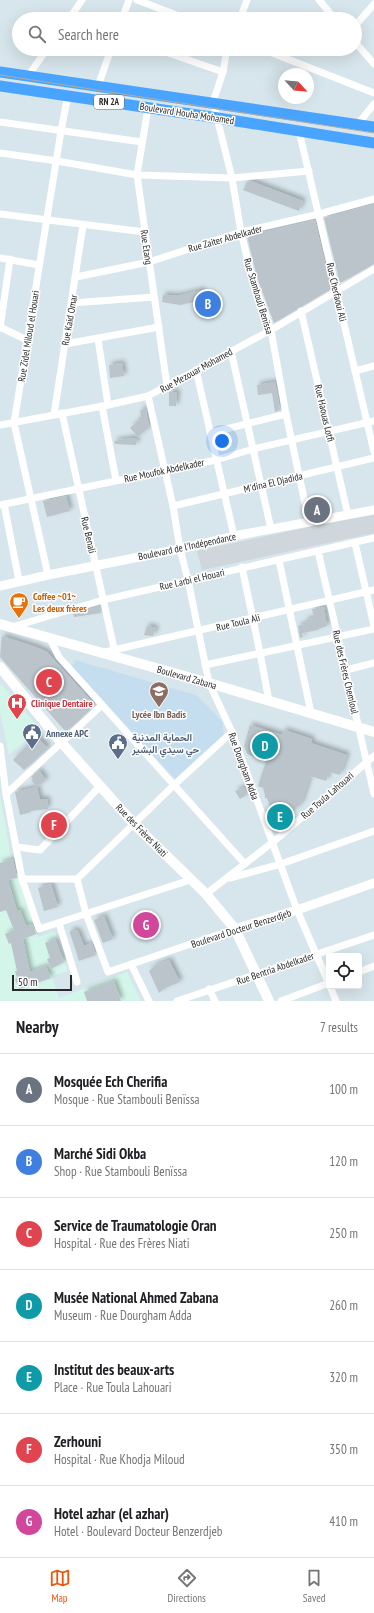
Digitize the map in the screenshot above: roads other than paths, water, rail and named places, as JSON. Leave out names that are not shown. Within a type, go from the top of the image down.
[{"type":"main road","name":"Boulevard Houha Mohamed","points":[[0,72],[213,102],[374,127]]},
{"type":"main road","name":"Boulevard Houha Mohamed","points":[[0,86],[68,95],[374,143]]},
{"type":"main road","name":"Boulevard Zabana","points":[[0,624],[102,652],[116,654],[374,732]]},
{"type":"main road","name":"Rue des Frères Niati","points":[[0,667],[61,742],[134,824],[206,894],[235,929],[269,1001]]},
{"type":"street","points":[[74,12],[82,0]]},
{"type":"street","points":[[125,12],[129,0]]},
{"type":"street","points":[[138,0],[169,12]]},
{"type":"street","points":[[242,12],[246,0]]},
{"type":"street","points":[[319,0],[329,12]]},
{"type":"street","points":[[362,18],[374,4]]},
{"type":"street","points":[[362,50],[374,64]]},
{"type":"street","points":[[28,76],[42,56]]},
{"type":"street","points":[[98,86],[109,56]]},
{"type":"street","points":[[177,56],[223,72]]},
{"type":"street","points":[[213,102],[223,72],[226,56]]},
{"type":"street","points":[[280,56],[374,93]]},
{"type":"street","name":"Rue Zidel Miloud el Houari","points":[[48,575],[32,498],[14,424],[46,220],[68,95]]},
{"type":"street","name":"Rue Stambouli Benïssa","points":[[213,102],[232,178],[241,232],[252,278],[271,330],[286,414],[309,522]]},
{"type":"street","points":[[358,124],[374,104]]},
{"type":"street","name":"Rue Etang","points":[[148,108],[137,175],[167,386]]},
{"type":"street","points":[[0,122],[142,142]]},
{"type":"street","name":"Rue Cherfaoui Ali","points":[[299,131],[355,371],[371,421],[374,452]]},
{"type":"street","points":[[0,153],[137,175],[232,178],[308,171]]},
{"type":"street","name":"Rue Zaiter Abdelkader","points":[[76,278],[149,262],[241,232],[319,214],[374,199]]},
{"type":"street","points":[[0,214],[145,232]]},
{"type":"street","name":"Rue Kaid Omar","points":[[54,415],[83,225]]},
{"type":"street","points":[[0,258],[39,265]]},
{"type":"street","points":[[10,259],[0,328],[27,340]]},
{"type":"street","name":"Rue Mezouar Mohamed","points":[[0,425],[14,424],[148,396],[271,330],[374,269]]},
{"type":"street","points":[[72,303],[154,297]]},
{"type":"street","name":"Rue Haouas Lotfi","points":[[302,311],[348,515]]},
{"type":"street","points":[[65,344],[159,328]]},
{"type":"street","points":[[98,339],[105,406],[116,480]]},
{"type":"street","points":[[231,351],[271,529]]},
{"type":"street","points":[[355,371],[374,366]]},
{"type":"street","points":[[196,370],[234,536]]},
{"type":"street","name":"Rue Dourgham Adda","points":[[148,396],[173,506],[180,549],[188,580],[209,683],[232,732],[298,910],[326,976]]},
{"type":"street","name":"Rue Benali","points":[[62,413],[116,654]]},
{"type":"street","points":[[210,433],[286,414]]},
{"type":"street","name":"Rue Moufok Abdelkader","points":[[2,504],[216,460],[252,449],[371,421]]},
{"type":"street","name":"M'dina El Djadida","points":[[173,506],[374,458]]},
{"type":"street","points":[[2,504],[19,581]]},
{"type":"street","name":"Boulevard de l'Indépendance","points":[[0,586],[96,565],[180,549],[234,536],[374,510]]},
{"type":"street","name":"Rue Larbi el Houari","points":[[12,627],[103,600],[374,538]]},
{"type":"street","points":[[355,543],[370,591],[374,626]]},
{"type":"street","name":"Rue des Frères Chemloul","points":[[318,551],[374,794]]},
{"type":"street","points":[[279,560],[311,713]]},
{"type":"street","points":[[242,568],[269,701]]},
{"type":"street","name":"Rue Toula Ali","points":[[116,654],[198,631],[370,591]]},
{"type":"street","points":[[205,665],[374,629]]},
{"type":"street","points":[[49,637],[59,657],[245,864]]},
{"type":"street","points":[[346,670],[374,663]]},
{"type":"street","points":[[6,794],[102,705]]},
{"type":"street","points":[[22,879],[77,879],[232,732]]},
{"type":"street","points":[[0,746],[6,794],[22,879],[39,929],[190,880]]},
{"type":"street","name":"Rue Toula Lahouari","points":[[206,894],[273,842],[374,756]]},
{"type":"street","points":[[16,847],[40,850],[100,786]]},
{"type":"street","points":[[226,879],[281,864],[374,831]]},
{"type":"street","points":[[77,879],[86,914]]},
{"type":"street","name":"Boulevard Docteur Benzerdjeb","points":[[86,914],[108,972],[235,929],[298,910],[374,883]]},
{"type":"street","points":[[58,923],[77,982]]},
{"type":"street","name":"Rue Bentria Abdelkader","points":[[177,1001],[209,989],[257,975],[374,935]]},
{"type":"street","points":[[130,964],[149,1001]]},
{"type":"street","points":[[362,971],[374,966]]},
{"type":"street","points":[[281,1001],[326,985]]},
{"type":"street","points":[[209,989],[215,1001]]},
{"type":"street","name":"Rue Dourgham Adda","points":[[331,989],[336,1001]]},
{"type":"tram line","points":[[0,75],[374,133]]},
{"type":"place","name":"Marché Sidi Okba","points":[[208,304]]},
{"type":"place","name":"Mosquée Ech Cherifia","points":[[317,510]]},
{"type":"place","name":"Coffee ~01~ Les deux frères","points":[[19,619]]},
{"type":"place","name":"Service de Traumatologie Oran","points":[[49,682]]},
{"type":"place","name":"Lycée Ibn Badis","points":[[159,708]]},
{"type":"place","name":"Clinique Dentaire","points":[[17,720]]},
{"type":"place","name":"Musée National Ahmed Zabana","points":[[265,746]]},
{"type":"place","name":"Annexe APC","points":[[32,750]]},
{"type":"place","name":"الحماية المدنية حي سيدي البشير","points":[[118,760]]},
{"type":"place","name":"Institut des beaux-arts","points":[[280,817]]},
{"type":"place","name":"Zerhouni","points":[[54,825]]},
{"type":"place","name":"Hotel azhar (el azhar)","points":[[146,925]]}]
